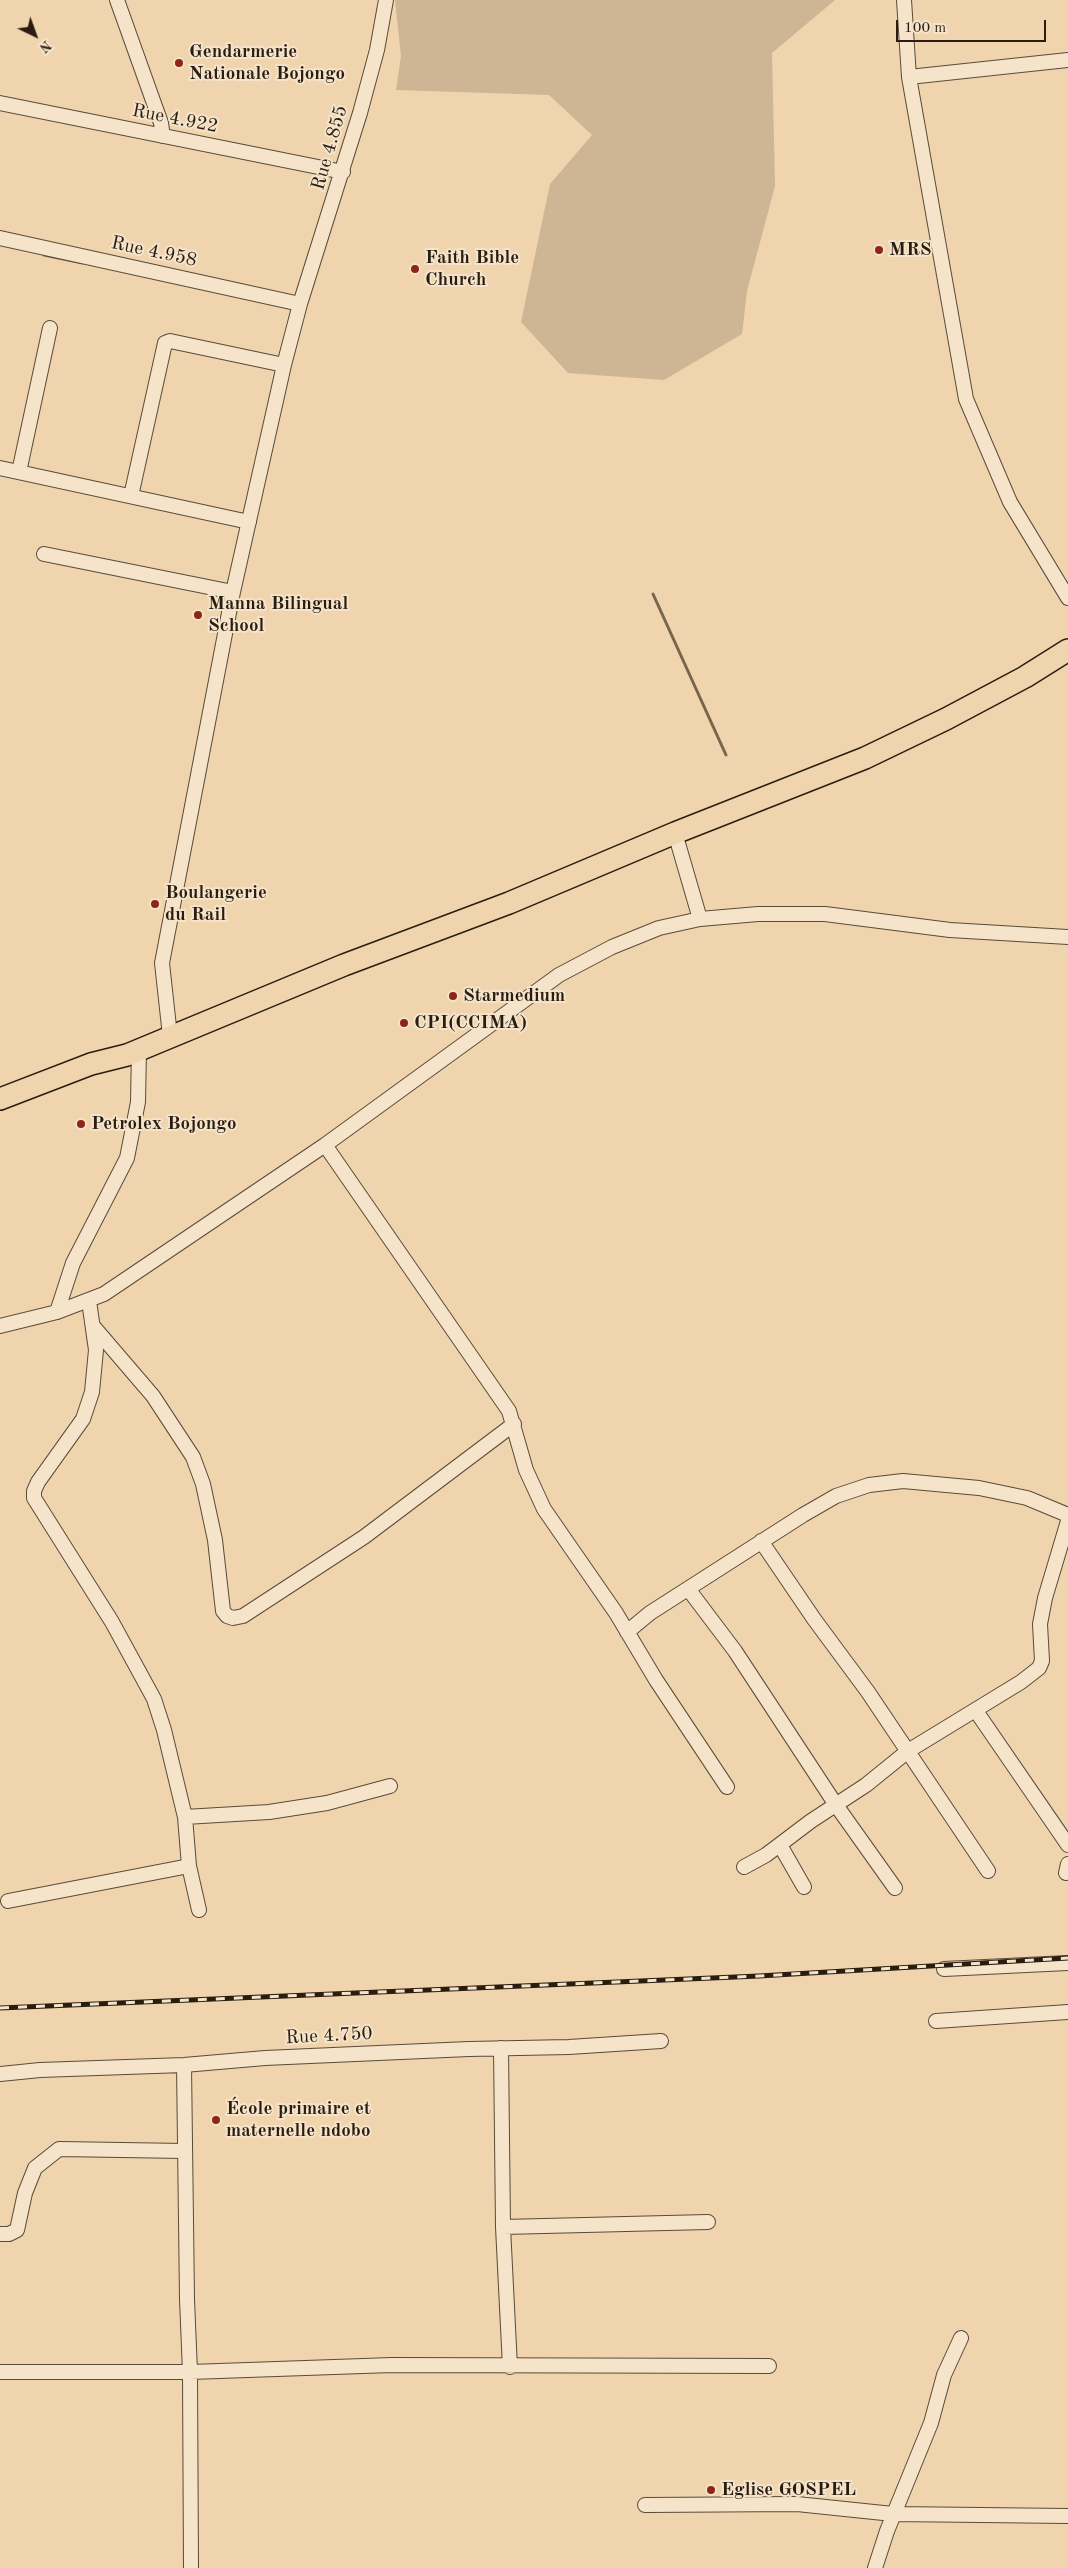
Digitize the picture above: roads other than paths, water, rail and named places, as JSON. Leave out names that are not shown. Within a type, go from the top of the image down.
[{"type":"highway","points":[[0,1100],[91,1064],[133,1052],[344,965],[509,903],[675,833],[874,753],[946,719],[1024,677],[1068,650]]},
{"type":"highway","points":[[0,1110],[115,1065],[133,1052]]},
{"type":"street","points":[[117,0],[161,123],[163,136]]},
{"type":"street","name":"Rue 4.855","points":[[170,1036],[162,963],[233,592],[284,365],[300,304],[343,172],[377,50],[386,0]]},
{"type":"street","points":[[904,0],[909,77],[966,399],[1010,502],[1068,598]]},
{"type":"street","points":[[909,77],[1068,60]]},
{"type":"street","name":"Rue 4.922","points":[[0,103],[343,172]]},
{"type":"street","name":"Rue 4.958","points":[[0,238],[300,304]]},
{"type":"street","points":[[19,472],[50,328]]},
{"type":"street","points":[[130,496],[165,343],[170,341],[284,365]]},
{"type":"street","points":[[0,468],[250,522]]},
{"type":"street","points":[[44,554],[233,592]]},
{"type":"street","points":[[675,833],[700,920]]},
{"type":"street","points":[[0,1326],[57,1312],[104,1294],[325,1145],[559,975],[612,947],[659,928],[700,920],[758,914],[825,914],[950,930],[1068,937]]},
{"type":"street","points":[[57,1312],[72,1263],[127,1158],[138,1102],[133,1052]]},
{"type":"street","points":[[325,1145],[509,1411],[526,1470],[544,1510],[627,1632],[727,1787]]},
{"type":"street","points":[[89,1301],[96,1350],[92,1392],[84,1419],[38,1482],[34,1491],[34,1498],[112,1622],[154,1699],[164,1730],[185,1817],[189,1866],[199,1910]]},
{"type":"street","points":[[93,1326],[153,1396],[192,1457],[203,1484],[215,1540],[224,1611],[227,1616],[234,1618],[243,1616],[364,1537],[514,1424]]},
{"type":"street","points":[[627,1632],[650,1613],[689,1590],[761,1540],[836,1496],[869,1485],[903,1481],[979,1488],[1018,1496],[1068,1515]]},
{"type":"street","points":[[744,1867],[780,1845],[908,1751],[1021,1682],[1041,1664],[1040,1624],[1045,1598],[1068,1521]]},
{"type":"street","points":[[761,1540],[908,1751],[988,1871]]},
{"type":"street","points":[[689,1590],[735,1651],[836,1805],[895,1888]]},
{"type":"street","points":[[976,1711],[1068,1845]]},
{"type":"street","points":[[185,1817],[269,1812],[327,1803],[390,1786]]},
{"type":"street","points":[[780,1845],[804,1887]]},
{"type":"street","points":[[8,1902],[189,1866]]},
{"type":"street","points":[[944,1969],[1068,1963]]},
{"type":"street","points":[[936,2021],[1068,2012]]},
{"type":"street","name":"Rue 4.750","points":[[0,2074],[40,2070],[184,2065],[265,2058],[569,2047],[661,2041]]},
{"type":"street","points":[[501,2048],[503,2227],[510,2367]]},
{"type":"street","points":[[184,2065],[190,2372],[191,2568]]},
{"type":"street","points":[[0,2234],[9,2234],[17,2230],[25,2193],[35,2168],[59,2149],[185,2151]]},
{"type":"street","points":[[503,2227],[708,2222]]},
{"type":"street","points":[[875,2568],[893,2514],[922,2447],[942,2381],[961,2338]]},
{"type":"street","points":[[0,2372],[190,2372],[392,2365],[510,2367],[688,2364],[769,2366]]},
{"type":"street","points":[[645,2505],[797,2504],[893,2514],[1068,2516]]},
{"type":"waterway","points":[[44,255],[83,263]]},
{"type":"waterway","points":[[653,594],[726,755]]},
{"type":"railway","points":[[0,2008],[759,1976],[1068,1958]]},
{"type":"place","name":"Gendarmerie Nationale Bojongo","points":[[179,63]]},
{"type":"place","name":"MRS","points":[[879,250]]},
{"type":"place","name":"Faith Bible Church","points":[[415,269]]},
{"type":"place","name":"Manna Bilingual School","points":[[198,615]]},
{"type":"place","name":"Boulangerie du Rail","points":[[155,904]]},
{"type":"place","name":"Starmedium","points":[[453,996]]},
{"type":"place","name":"CPI(CCIMA)","points":[[404,1023]]},
{"type":"place","name":"Petrolex Bojongo","points":[[81,1124]]},
{"type":"place","name":"École primaire et maternelle ndobo","points":[[216,2120]]},
{"type":"place","name":"Eglise GOSPEL","points":[[711,2490]]}]
